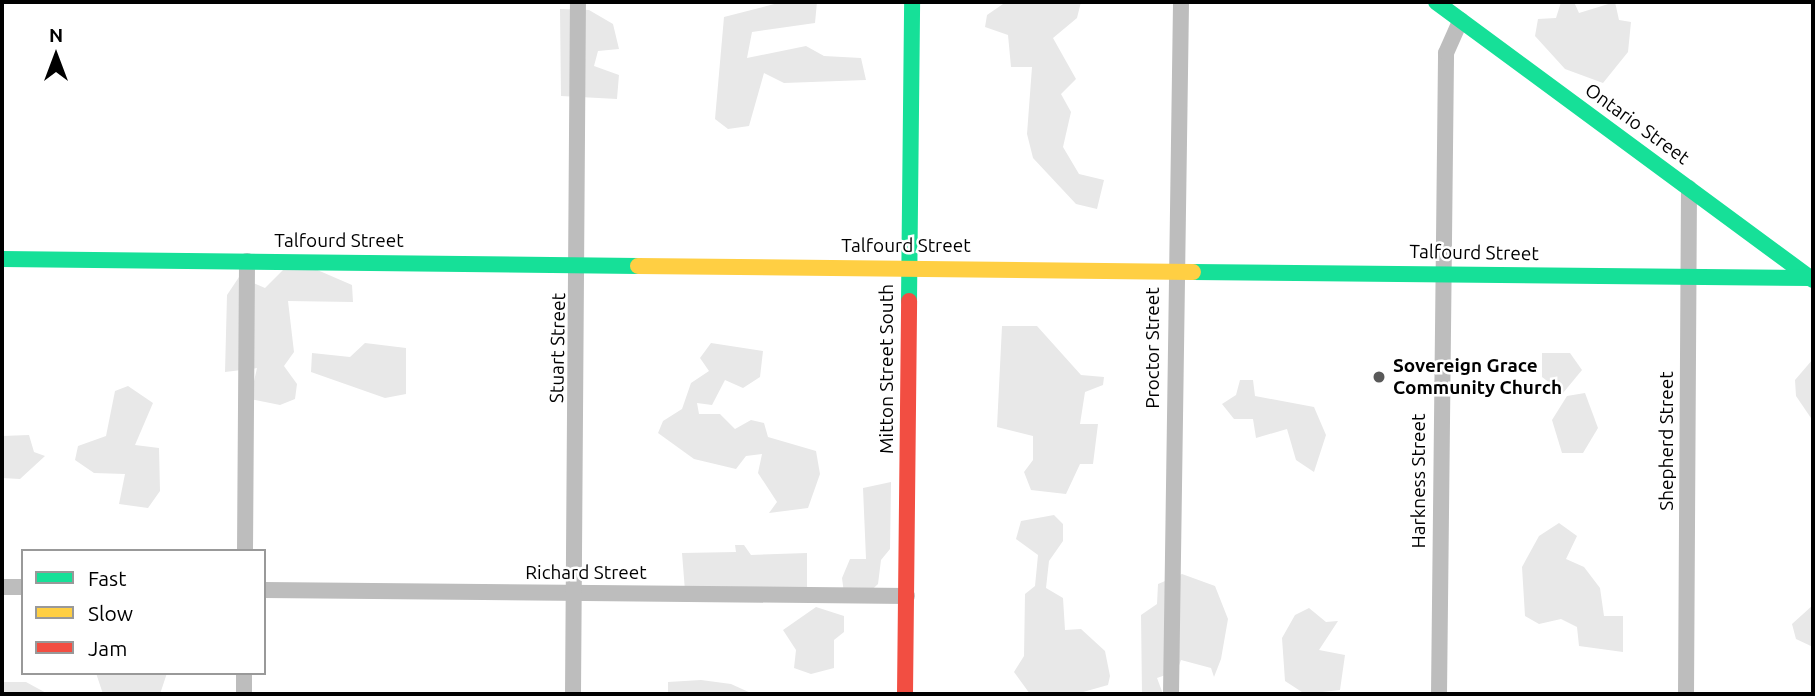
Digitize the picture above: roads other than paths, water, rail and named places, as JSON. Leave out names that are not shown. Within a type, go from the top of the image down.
[{"type":"street","name":"Stuart Street","points":[[573,694],[581,264],[578,2]]},
{"type":"street","name":"Mitton Street South","points":[[905,694],[912,2]]},
{"type":"street","name":"Proctor Street","points":[[1171,694],[1174,268],[1181,2]]},
{"type":"street","name":"Ontario Street","points":[[1436,2],[1812,280]]},
{"type":"street","name":"Harkness Street","points":[[1439,694],[1446,53],[1461,20]]},
{"type":"street","name":"Shepherd Street","points":[[1686,694],[1689,188]]},
{"type":"street","name":"Talfourd Street","points":[[2,259],[1174,268],[1812,280]]},
{"type":"street","points":[[245,549],[247,261]]},
{"type":"street","points":[[2,587],[21,587]]},
{"type":"street","name":"Richard Street","points":[[266,590],[907,596]]},
{"type":"street","points":[[244,675],[244,694]]},
{"type":"place","name":"Sovereign Grace Community Church","points":[[1379,377]]}]
